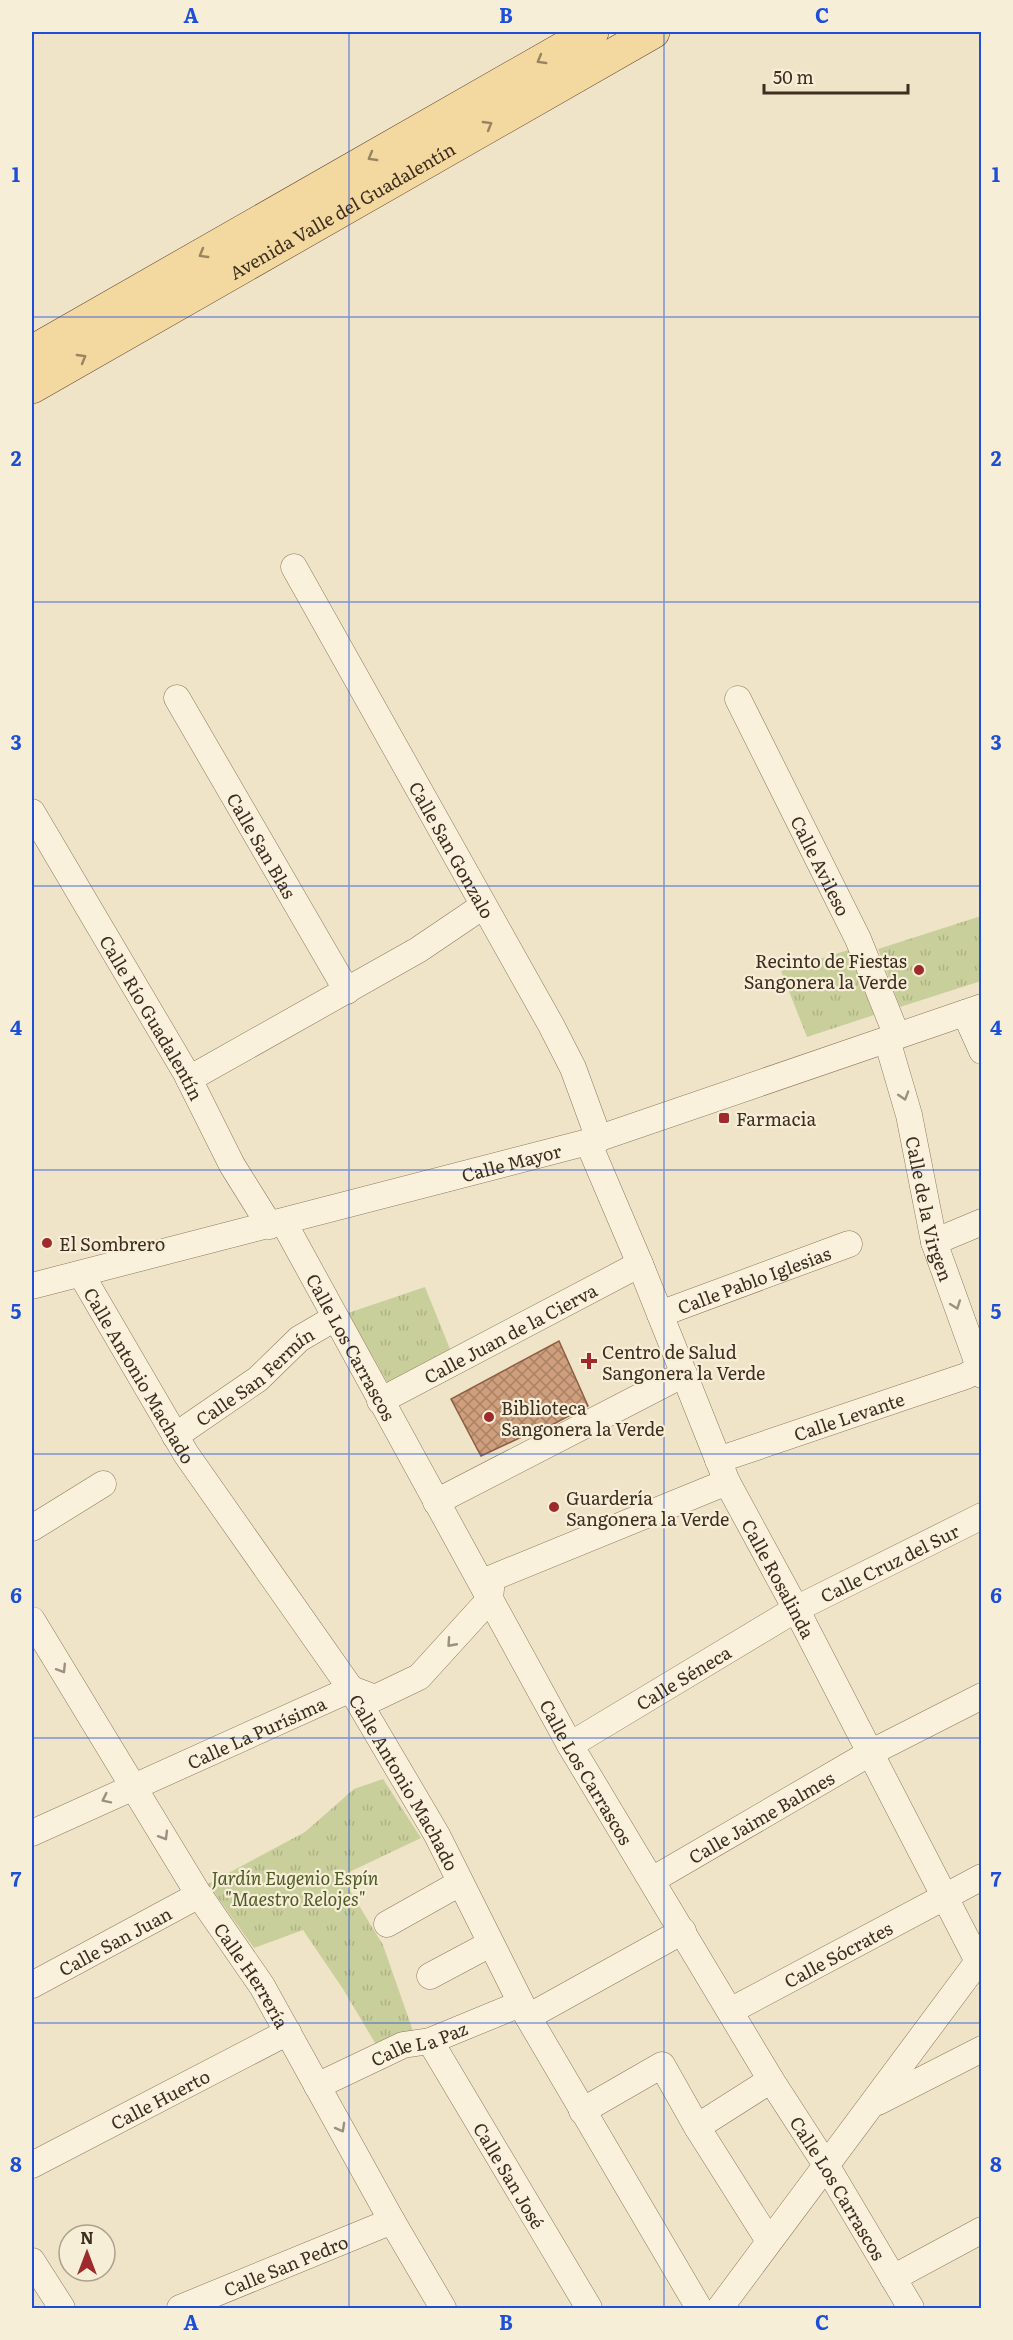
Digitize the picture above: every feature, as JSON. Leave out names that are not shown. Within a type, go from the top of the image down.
[{"type":"main road","name":"Avenida Valle del Guadalentín","points":[[32,352],[592,32]]},
{"type":"main road","name":"Avenida Valle del Guadalentín","points":[[32,387],[653,32]]},
{"type":"street","name":"Calle San Gonzalo","points":[[294,567],[551,1025],[573,1068],[593,1140]]},
{"type":"street","name":"Calle San Blas","points":[[177,698],[347,991]]},
{"type":"street","name":"Calle Avileso","points":[[738,699],[858,939],[892,1038]]},
{"type":"street","name":"Calle Río Guadalentín","points":[[32,812],[189,1079],[232,1165],[277,1224]]},
{"type":"street","points":[[189,1079],[418,950],[483,906]]},
{"type":"street","points":[[973,1010],[981,1051]]},
{"type":"street","name":"Calle Mayor","points":[[32,1286],[593,1140],[973,1010]]},
{"type":"street","name":"Calle de la Virgen","points":[[892,1038],[934,1242],[980,1372]]},
{"type":"street","name":"Calle Rosalinda","points":[[593,1140],[722,1471],[796,1609],[943,1897],[980,1963]]},
{"type":"street","points":[[934,1242],[981,1222]]},
{"type":"street","name":"Calle Los Carrascos","points":[[277,1224],[335,1318],[570,1744],[771,2080],[826,2165],[911,2308]]},
{"type":"street","name":"Calle Pablo Iglesias","points":[[660,1314],[849,1244]]},
{"type":"street","name":"Calle Juan de la Cierva","points":[[380,1401],[640,1264]]},
{"type":"street","name":"Calle Antonio Machado","points":[[81,1274],[175,1436],[351,1689],[437,1835],[524,2011],[699,2308]]},
{"type":"street","name":"Calle San Fermín","points":[[175,1436],[258,1379],[299,1339],[335,1318]]},
{"type":"street","name":"Calle Levante","points":[[490,1599],[492,1578],[722,1471],[980,1372]]},
{"type":"street","points":[[436,1502],[684,1374]]},
{"type":"street","points":[[32,1528],[103,1484]]},
{"type":"street","name":"Calle Cruz del Sur","points":[[796,1609],[981,1516]]},
{"type":"street","points":[[351,1689],[375,1698],[419,1677],[490,1599]]},
{"type":"street","name":"Calle Séneca","points":[[570,1744],[796,1609]]},
{"type":"street","name":"Calle Herrería","points":[[32,1620],[199,1895],[262,1986],[392,2221],[443,2308]]},
{"type":"street","name":"Calle La Purísima","points":[[32,1833],[351,1689]]},
{"type":"street","name":"Calle Jaime Balmes","points":[[652,1880],[870,1752],[981,1696]]},
{"type":"street","name":"Calle Sócrates","points":[[730,2011],[981,1877]]},
{"type":"street","points":[[387,1924],[460,1883]]},
{"type":"street","name":"Calle San Juan","points":[[32,1985],[199,1895]]},
{"type":"street","name":"Calle La Paz","points":[[317,2086],[403,2044],[430,2041],[524,2011],[682,1931]]},
{"type":"street","points":[[430,1976],[490,1944]]},
{"type":"street","points":[[720,2308],[980,1963]]},
{"type":"street","name":"Calle Huerto","points":[[32,2165],[288,2032]]},
{"type":"street","name":"Calle San José","points":[[430,2041],[589,2308]]},
{"type":"street","points":[[872,2105],[981,2049]]},
{"type":"street","points":[[582,2111],[662,2065],[697,2127],[769,2241]]},
{"type":"street","points":[[697,2127],[771,2080]]},
{"type":"street","name":"Calle San Pedro","points":[[180,2308],[392,2221]]},
{"type":"street","points":[[893,2278],[981,2230]]},
{"type":"street","points":[[32,2261],[62,2308]]},
{"type":"green space","points":[[981,916],[981,981],[900,1007],[878,949]]},
{"type":"green space","points":[[848,950],[874,1015],[807,1037],[781,971]]},
{"type":"green space","points":[[425,1287],[450,1349],[387,1382],[348,1313]]},
{"type":"green space","name":"Jardín Eugenio Espín \"Maestro Relojes\"","points":[[383,1779],[421,1838],[341,1876],[383,1945],[413,2031],[378,2048],[343,1989],[303,1930],[254,1948],[208,1884],[305,1832],[354,1789]]},
{"type":"building","points":[[559,1341],[588,1406],[548,1427],[547,1425],[481,1456],[451,1399]]},
{"type":"place","name":"Recinto de Fiestas Sangonera la Verde","points":[[919,970]]},
{"type":"place","name":"Farmacia","points":[[724,1118]]},
{"type":"place","name":"El Sombrero","points":[[47,1243]]},
{"type":"place","name":"Centro de Salud Sangonera la Verde","points":[[589,1361]]},
{"type":"place","name":"Biblioteca Sangonera la Verde","points":[[489,1417]]},
{"type":"place","name":"Guardería Sangonera la Verde","points":[[554,1507]]}]
